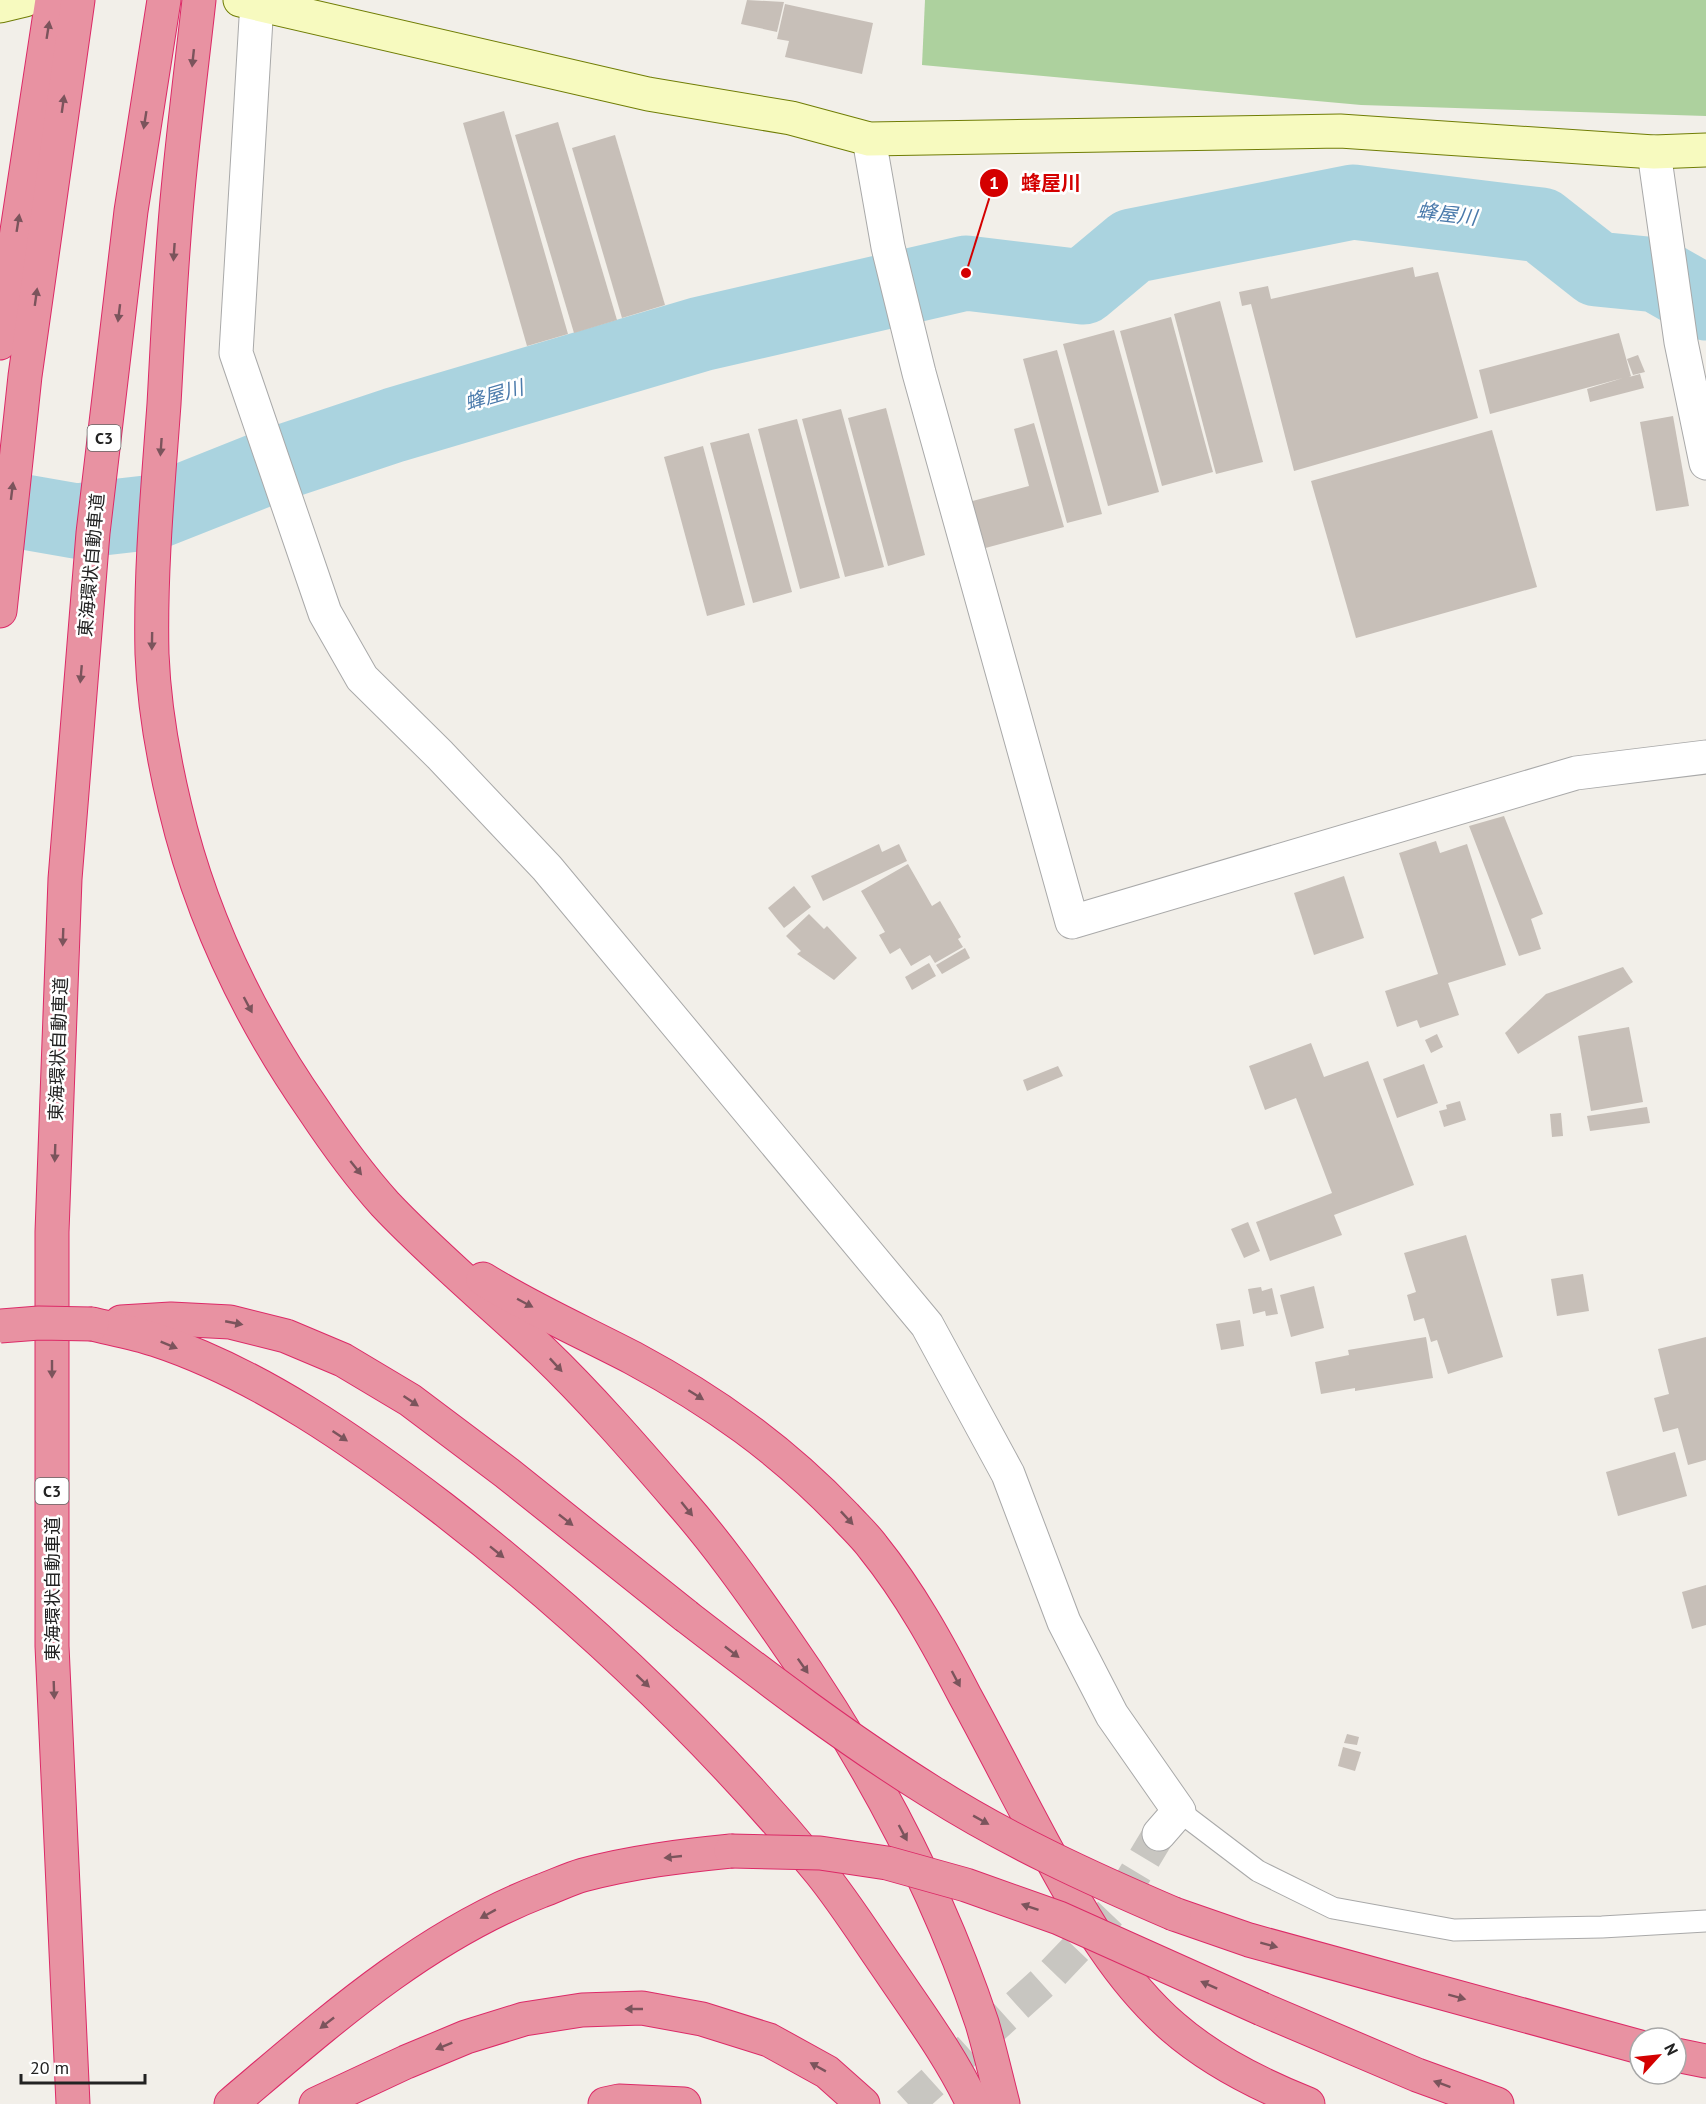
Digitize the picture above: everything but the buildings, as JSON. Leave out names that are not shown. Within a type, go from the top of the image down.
[{"type":"highway","points":[[0,343],[52,0]]},
{"type":"highway","points":[[0,611],[25,376],[78,0]]},
{"type":"highway","name":"東海環状自動車道","points":[[73,2104],[52,1646],[52,1232],[65,879],[93,533],[131,211],[164,0]]},
{"type":"highway","points":[[200,0],[177,204],[154,556],[152,655],[159,730],[176,813],[197,882],[223,952],[248,1006],[288,1074],[338,1146],[382,1200],[421,1240],[546,1355],[683,1504],[745,1583],[807,1672],[870,1771],[911,1848],[950,1937],[983,2027],[1003,2104]]},
{"type":"highway","points":[[421,1240],[505,1293],[632,1358],[697,1395],[763,1440],[819,1489],[873,1546],[915,1606],[1066,1885],[1104,1947],[1136,1990],[1173,2027],[1216,2059],[1269,2089],[1308,2104]]},
{"type":"highway","points":[[0,1326],[171,1319],[230,1322],[286,1336],[343,1360],[419,1407],[507,1473],[686,1616],[840,1732],[932,1792],[1008,1835],[1086,1876],[1174,1914],[1261,1943],[1628,2044]]},
{"type":"highway","points":[[92,1324],[155,1340],[215,1364],[278,1396],[407,1482],[496,1550],[576,1618],[659,1695],[737,1776],[822,1874],[925,2023],[973,2104]]},
{"type":"highway","points":[[231,2104],[302,2043],[375,1986],[441,1941],[505,1905],[581,1876],[653,1860],[731,1851],[820,1853],[887,1863],[966,1885],[1059,1917],[1262,2009],[1417,2075],[1497,2104]]},
{"type":"highway","points":[[316,2104],[456,2041],[514,2022],[582,2010],[642,2008],[702,2019],[770,2040],[827,2072],[863,2104]]},
{"type":"highway","points":[[1688,2057],[1706,2061]]},
{"type":"highway","points":[[605,2104],[619,2101],[684,2104]]},
{"type":"street","points":[[0,6],[25,0]]},
{"type":"street","points":[[1169,1823],[1064,1622],[1008,1474],[927,1325],[547,868],[440,755],[362,678],[325,613],[236,353],[249,1],[648,94],[791,118],[869,139],[1340,131],[1654,152],[1706,150]]},
{"type":"street","points":[[869,139],[888,248],[919,373],[1072,922],[1576,773],[1706,757]]},
{"type":"street","points":[[1654,152],[1681,342],[1706,463]]},
{"type":"lane","points":[[1169,1823],[1333,1908],[1454,1930],[1602,1927],[1706,1921]]},
{"type":"green space","points":[[925,0],[1706,0],[1706,116],[1361,105],[922,65]]},
{"type":"waterway","name":"蜂屋川","points":[[0,504],[13,510],[76,521],[155,512],[271,466],[394,425],[701,334],[966,273],[1083,287],[1132,246],[1353,202],[1541,225],[1597,269],[1657,275],[1706,303]]},
{"type":"tunnel","points":[[908,2104],[1050,1976],[1114,1909],[1159,1834]]},
{"type":"place","name":"蜂屋川","points":[[966,273]]}]
